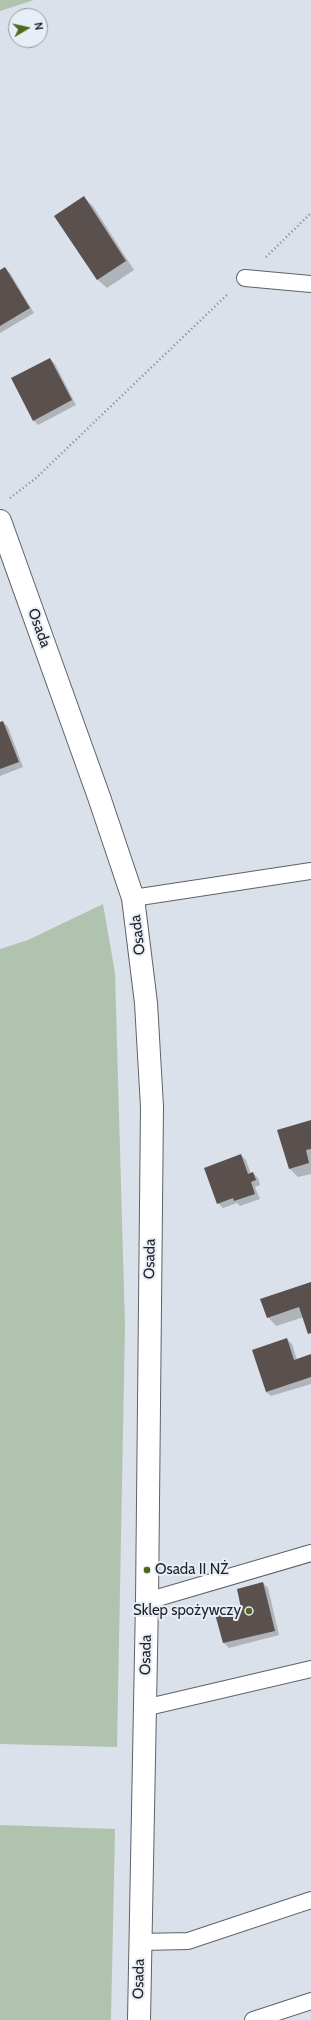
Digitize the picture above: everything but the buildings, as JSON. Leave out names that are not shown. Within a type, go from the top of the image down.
[{"type":"street","name":"Osada","points":[[3,523],[133,898],[146,1003],[152,1107],[147,1601],[139,2020]]},
{"type":"lane","points":[[245,278],[311,284]]},
{"type":"lane","points":[[133,898],[311,871]]},
{"type":"lane","points":[[147,1601],[311,1553]]},
{"type":"lane","points":[[144,1708],[311,1669]]},
{"type":"lane","points":[[140,1942],[188,1941],[311,1900]]},
{"type":"lane","points":[[253,2020],[311,2001]]},
{"type":"path","points":[[3,523],[42,473],[311,213]]},
{"type":"green space","points":[[0,0],[34,0],[8,8],[0,11]]},
{"type":"green space","points":[[103,904],[115,973],[125,1326],[117,1747],[0,1744],[0,949],[28,940]]},
{"type":"green space","points":[[0,1825],[115,1829],[111,2020],[0,2020]]},
{"type":"place","name":"Osada II NŻ","points":[[147,1570]]},
{"type":"place","name":"Sklep spożywczy","points":[[249,1611]]}]
